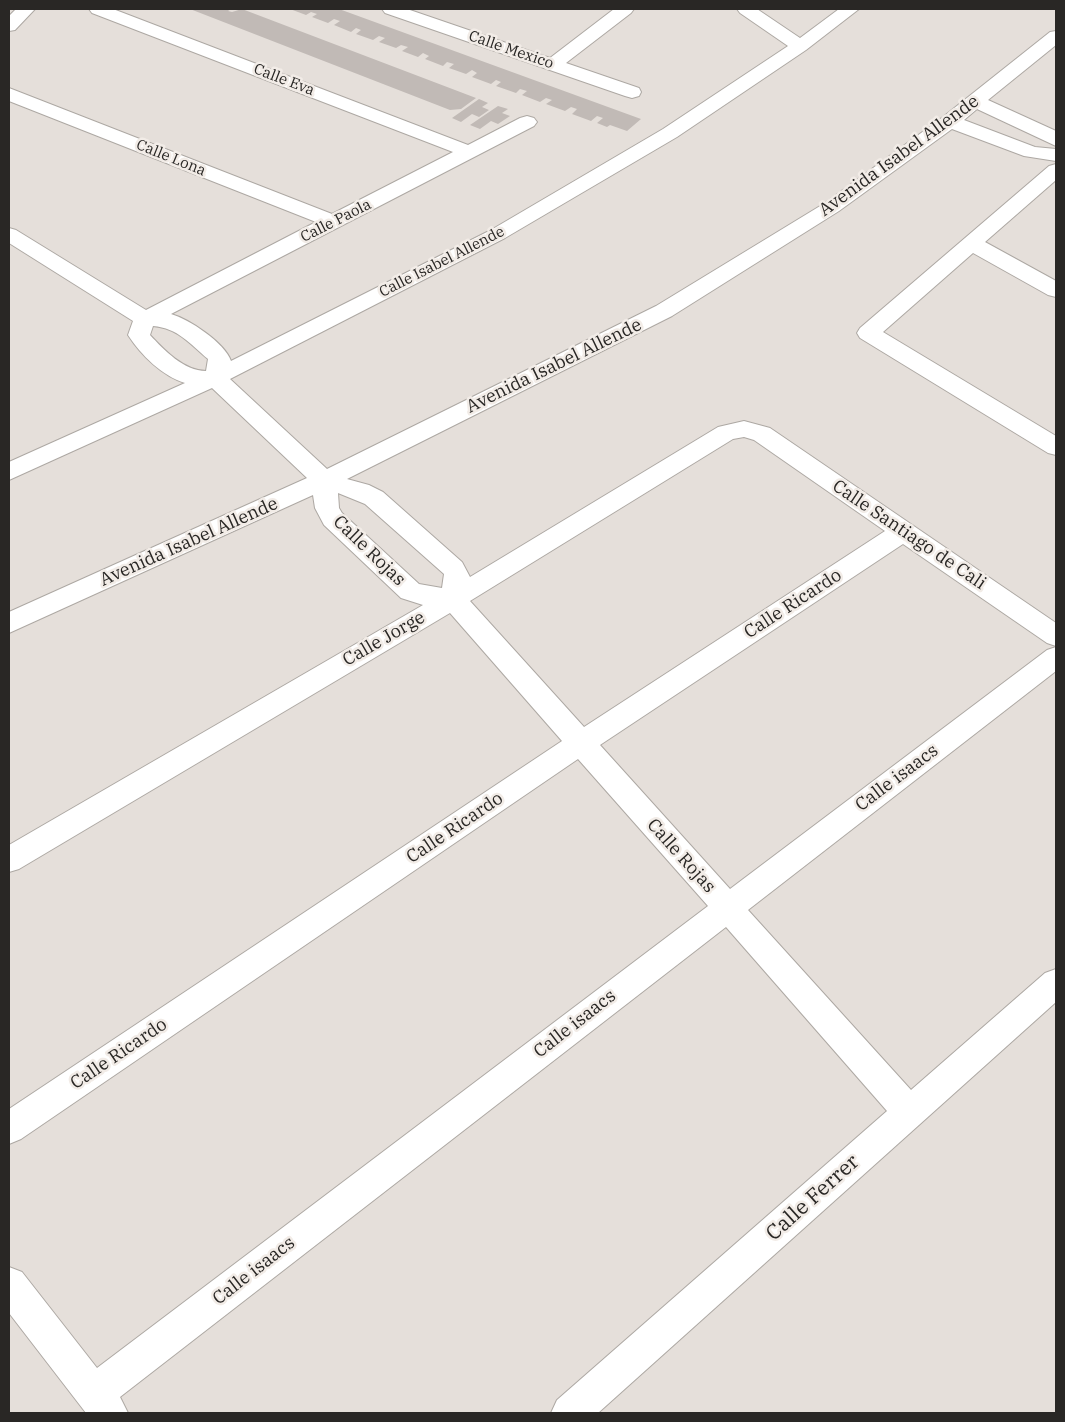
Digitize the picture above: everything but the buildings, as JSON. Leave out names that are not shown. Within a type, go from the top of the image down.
[{"type":"street","points":[[9,26],[26,9]]},
{"type":"street","name":"Calle Eva","points":[[98,9],[470,152]]},
{"type":"street","name":"Calle Mexico","points":[[391,9],[425,14],[553,64],[632,92]]},
{"type":"street","points":[[553,64],[625,9]]},
{"type":"street","points":[[746,9],[800,46]]},
{"type":"street","points":[[820,9],[845,13]]},
{"type":"street","name":"Calle Isabel Allende","points":[[9,472],[215,378],[498,234],[670,133],[800,46],[845,13]]},
{"type":"street","name":"Avenida Isabel Allende","points":[[9,623],[324,480],[664,311],[832,207],[950,121],[1056,36]]},
{"type":"street","name":"Calle Lona","points":[[9,94],[334,222]]},
{"type":"street","points":[[974,101],[1052,136],[1056,140]]},
{"type":"street","points":[[950,121],[1031,152],[1056,155]]},
{"type":"street","name":"Calle Paola","points":[[144,319],[527,122]]},
{"type":"street","points":[[1056,170],[868,333],[1056,447]]},
{"type":"street","points":[[9,234],[144,319],[171,321],[182,326],[218,356],[220,362],[215,378]]},
{"type":"street","points":[[971,243],[1056,290]]},
{"type":"street","points":[[144,319],[139,335],[143,342],[182,374],[190,377],[215,378],[324,480]]},
{"type":"street","name":"Calle Jorge","points":[[9,860],[453,599],[726,433],[744,429],[762,434]]},
{"type":"street","name":"Calle Santiago de Cali","points":[[762,434],[1056,636]]},
{"type":"street","name":"Calle Rojas","points":[[453,599],[457,575],[454,568],[374,498],[360,491],[324,480],[327,508],[333,519],[410,591],[421,595],[453,599],[910,1112]]},
{"type":"street","name":"Calle Ricardo","points":[[9,1128],[581,743],[904,531]]},
{"type":"street","points":[[370,553],[412,532]]},
{"type":"street","name":"Calle isaacs","points":[[102,1403],[727,907],[1056,657]]},
{"type":"street","name":"Calle Ferrer","points":[[570,1413],[1056,983]]},
{"type":"street","points":[[9,1285],[102,1403]]}]
